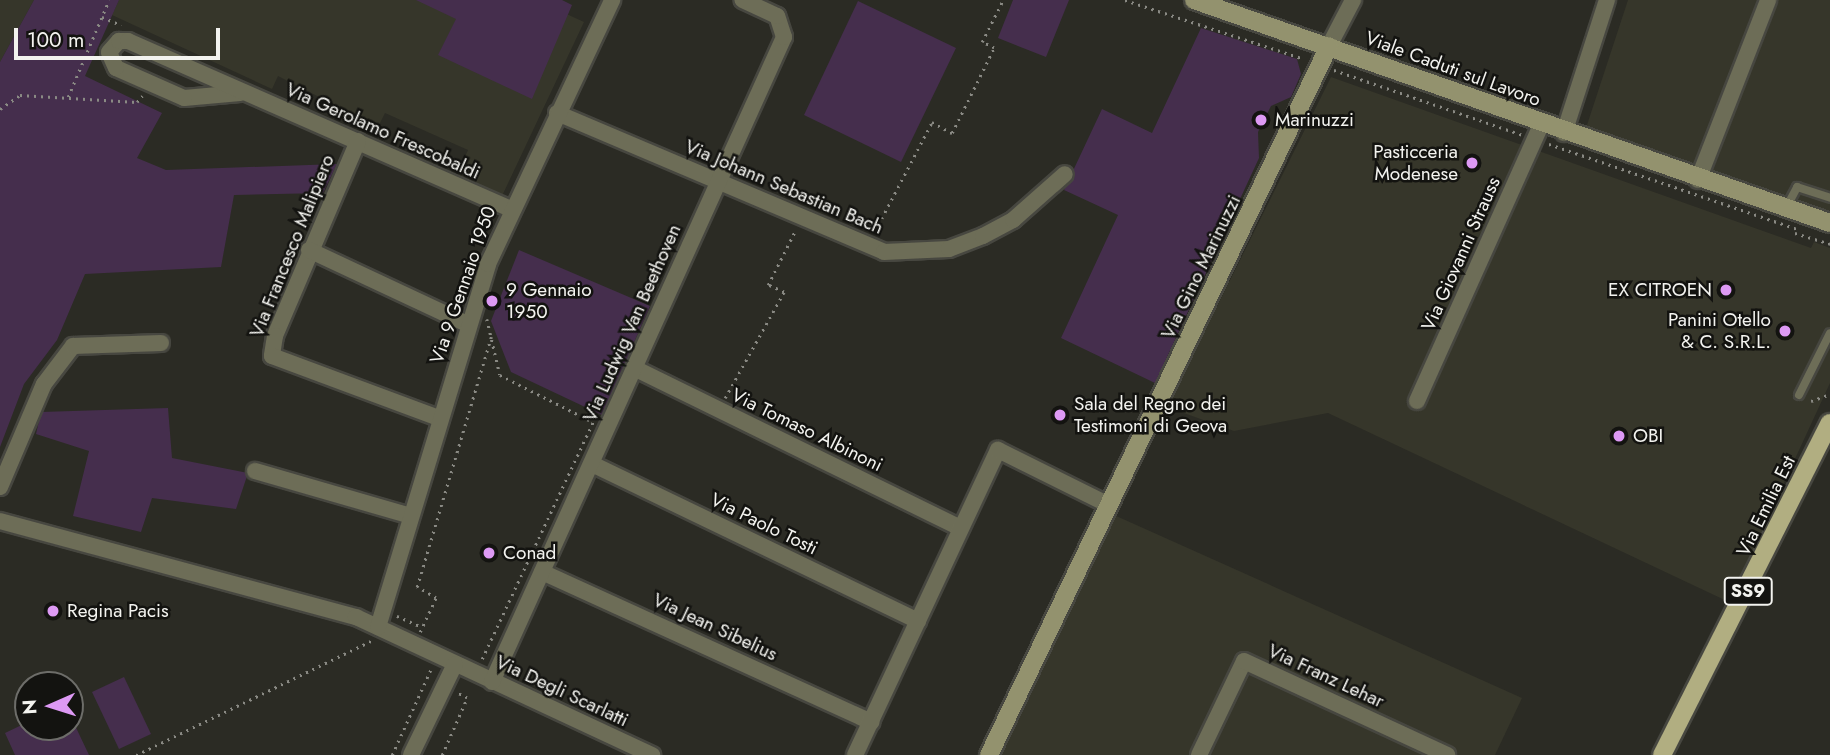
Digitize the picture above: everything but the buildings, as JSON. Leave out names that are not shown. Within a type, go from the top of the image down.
[{"type":"main road","name":"Via Emilia Est","points":[[1662,755],[1830,424]]},
{"type":"street","name":"Via 9 Gennaio 1950","points":[[375,634],[469,325],[510,209],[612,0]]},
{"type":"street","name":"Via Ludwig Van Beethoven","points":[[492,682],[784,37],[777,16],[742,0]]},
{"type":"street","name":"Viale Caduti sul Lavoro","points":[[1194,0],[1223,5],[1539,131],[1564,132],[1793,213],[1830,223]]},
{"type":"street","points":[[1329,46],[1353,0]]},
{"type":"street","points":[[1564,132],[1607,0]]},
{"type":"street","points":[[1698,180],[1768,0]]},
{"type":"street","name":"Via Gerolamo Frescobaldi","points":[[240,93],[184,98],[117,68],[109,52],[128,41],[240,93],[358,141],[510,209]]},
{"type":"street","name":"Via Gino Marinuzzi","points":[[989,755],[1329,46]]},
{"type":"street","name":"Via Johann Sebastian Bach","points":[[557,113],[867,246],[918,253],[960,244],[1013,220],[1065,173]]},
{"type":"street","name":"Via Giovanni Strauss","points":[[1417,401],[1539,131]]},
{"type":"street","name":"Via Francesco Malipiero","points":[[358,141],[309,250],[272,356],[441,419]]},
{"type":"street","name":"Viale Caduti sul Lavoro","points":[[1793,213],[1830,233]]},
{"type":"street","points":[[309,250],[469,325]]},
{"type":"street","points":[[0,487],[44,384],[73,346],[161,343]]},
{"type":"street","name":"Via Tomaso Albinoni","points":[[634,368],[960,528]]},
{"type":"street","points":[[855,755],[998,450],[1109,505]]},
{"type":"street","name":"Via Paolo Tosti","points":[[592,464],[918,621]]},
{"type":"street","points":[[256,471],[411,516]]},
{"type":"street","points":[[0,520],[375,634]]},
{"type":"street","name":"Via Jean Sibelius","points":[[542,572],[871,722]]},
{"type":"street","name":"Via Degli Scarlatti","points":[[375,634],[414,644],[645,754]]},
{"type":"street","name":"Via Franz Lehar","points":[[1199,755],[1244,662],[1447,755]]},
{"type":"street","points":[[411,755],[455,664]]},
{"type":"lane","points":[[1793,213],[1797,187],[1830,198]]},
{"type":"lane","points":[[1799,395],[1830,333]]},
{"type":"path","points":[[0,109],[20,95],[68,97],[109,0]]},
{"type":"path","points":[[867,246],[932,122],[952,133],[994,48],[982,42],[1003,0]]},
{"type":"path","points":[[1125,0],[1321,65],[1539,131],[1795,233],[1830,244]]},
{"type":"path","points":[[1793,213],[1795,233]]},
{"type":"path","points":[[719,410],[784,292],[768,285],[802,218]]},
{"type":"path","points":[[490,307],[491,337],[500,375],[608,428]]},
{"type":"path","points":[[414,644],[436,598],[417,587],[491,337]]},
{"type":"path","points":[[1811,401],[1830,394]]},
{"type":"path","points":[[471,672],[487,653],[589,420]]},
{"type":"path","points":[[396,615],[422,627]]},
{"type":"path","points":[[136,755],[375,634],[385,646]]},
{"type":"path","points":[[392,755],[428,680],[430,664]]},
{"type":"path","points":[[428,680],[467,698],[442,755]]},
{"type":"shaded area","points":[[0,0],[34,0],[0,62]]},
{"type":"shaded area","points":[[34,0],[119,0],[85,76],[162,113],[137,158],[166,170],[337,164],[323,193],[234,195],[221,267],[85,274],[57,340],[24,384],[0,447],[0,62]]},
{"type":"shaded area","points":[[119,0],[536,0],[584,22],[502,196],[457,175],[468,150],[385,113],[378,127],[278,76],[272,89],[112,15]]},
{"type":"shaded area","points":[[416,0],[562,0],[572,5],[532,99],[438,55],[456,19]]},
{"type":"shaded area","points":[[1013,0],[1069,0],[1046,57],[998,38]]},
{"type":"shaded area","points":[[1628,0],[1830,0],[1830,212],[1586,128]]},
{"type":"shaded area","points":[[858,1],[956,48],[901,162],[804,115]]},
{"type":"shaded area","points":[[1201,28],[1297,59],[1301,74],[1291,97],[1271,106],[1258,132],[1259,158],[1155,383],[1061,338],[1118,215],[1064,190],[1102,109],[1152,133]]},
{"type":"shaded area","points":[[1331,77],[1811,248],[1814,242],[1830,248],[1830,383],[1729,602],[1328,413],[1234,431],[1167,407]]},
{"type":"shaded area","points":[[519,250],[650,306],[602,415],[511,372],[491,321]]},
{"type":"shaded area","points":[[168,408],[172,458],[248,473],[236,509],[152,498],[141,532],[73,516],[89,451],[36,434],[41,412]]},
{"type":"shaded area","points":[[1114,515],[1522,698],[1495,755],[995,755]]},
{"type":"shaded area","points":[[124,677],[151,734],[119,749],[92,692]]},
{"type":"shaded area","points":[[14,729],[14,741],[82,741],[89,755],[15,755],[5,733]]},
{"type":"place","name":"Marinuzzi","points":[[1261,120]]},
{"type":"place","name":"Pasticceria Modenese","points":[[1472,163]]},
{"type":"place","name":"EX CITROEN","points":[[1726,290]]},
{"type":"place","name":"9 Gennaio 1950","points":[[492,301]]},
{"type":"place","name":"Panini Otello & C. S.R.L.","points":[[1785,331]]},
{"type":"place","name":"Sala del Regno dei Testimoni di Geova","points":[[1060,415]]},
{"type":"place","name":"OBI","points":[[1619,436]]},
{"type":"place","name":"Conad","points":[[489,553]]},
{"type":"place","name":"Regina Pacis","points":[[53,611]]}]
